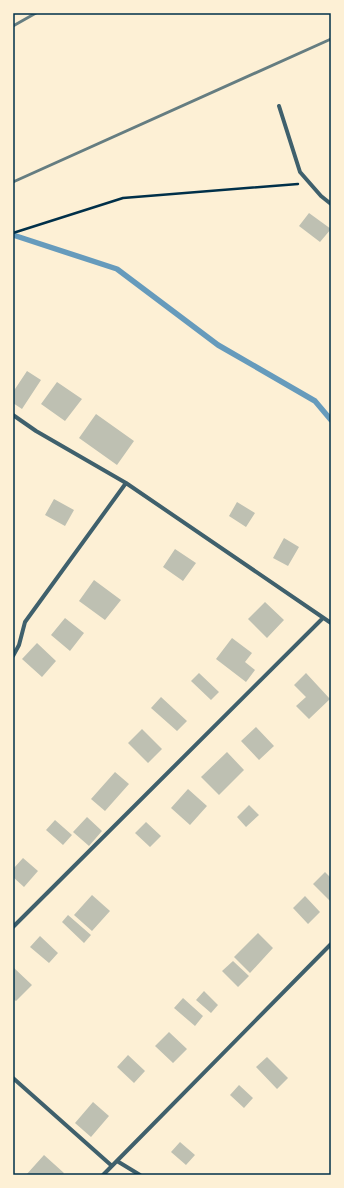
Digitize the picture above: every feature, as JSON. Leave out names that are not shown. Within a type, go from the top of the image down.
[{"type":"street","points":[[279,106],[300,172],[331,204]]},
{"type":"street","points":[[13,415],[36,431],[126,483],[331,623]]},
{"type":"street","points":[[13,656],[19,645],[25,622],[126,483]]},
{"type":"street","points":[[13,927],[323,618]]},
{"type":"street","points":[[103,1175],[331,944]]},
{"type":"street","points":[[13,1078],[112,1166]]},
{"type":"street","points":[[117,1161],[140,1175]]},
{"type":"path","points":[[13,232],[123,198],[310,183]]},
{"type":"building","points":[[309,213],[331,229],[320,242],[299,226]]},
{"type":"building","points":[[27,371],[41,380],[22,409],[13,403],[13,392]]},
{"type":"building","points":[[57,382],[82,399],[65,421],[41,404]]},
{"type":"building","points":[[96,414],[134,441],[117,465],[79,438]]},
{"type":"building","points":[[54,499],[74,510],[65,526],[45,515]]},
{"type":"building","points":[[237,502],[255,513],[246,527],[229,516]]},
{"type":"building","points":[[284,538],[299,547],[288,566],[273,558]]},
{"type":"building","points":[[175,549],[196,563],[183,581],[163,567]]},
{"type":"building","points":[[94,580],[121,600],[105,620],[79,601]]},
{"type":"building","points":[[265,602],[284,620],[267,638],[248,619]]},
{"type":"building","points":[[65,618],[84,633],[70,651],[51,635]]},
{"type":"building","points":[[232,638],[252,653],[245,662],[255,670],[246,682],[216,659]]},
{"type":"building","points":[[37,643],[56,661],[42,677],[22,659]]},
{"type":"building","points":[[199,673],[219,692],[211,700],[191,681]]},
{"type":"building","points":[[306,673],[330,699],[309,719],[296,706],[306,697],[294,685]]},
{"type":"building","points":[[161,697],[187,721],[177,731],[151,708]]},
{"type":"building","points":[[256,727],[274,746],[259,760],[241,741]]},
{"type":"building","points":[[142,729],[162,749],[148,763],[128,743]]},
{"type":"building","points":[[227,752],[244,770],[219,795],[201,777]]},
{"type":"building","points":[[115,772],[129,784],[105,811],[91,799]]},
{"type":"building","points":[[188,789],[207,806],[190,825],[171,808]]},
{"type":"building","points":[[249,805],[259,815],[246,827],[237,817]]},
{"type":"building","points":[[87,817],[102,831],[89,846],[73,832]]},
{"type":"building","points":[[55,820],[72,835],[63,845],[46,830]]},
{"type":"building","points":[[146,822],[161,836],[150,847],[135,833]]},
{"type":"building","points":[[23,858],[38,871],[24,887],[13,877],[13,869]]},
{"type":"building","points":[[325,872],[331,878],[331,902],[313,884]]},
{"type":"building","points":[[92,895],[110,911],[92,931],[74,915]]},
{"type":"building","points":[[305,896],[320,912],[308,924],[293,908]]},
{"type":"building","points":[[68,915],[91,935],[84,943],[62,922]]},
{"type":"building","points":[[258,933],[273,948],[250,973],[234,957]]},
{"type":"building","points":[[40,936],[58,953],[49,963],[30,947]]},
{"type":"building","points":[[233,961],[249,976],[238,987],[222,971]]},
{"type":"building","points":[[13,967],[32,985],[16,1001],[13,999]]},
{"type":"building","points":[[204,991],[218,1005],[211,1013],[196,1000]]},
{"type":"building","points":[[183,998],[203,1016],[195,1026],[174,1008]]},
{"type":"building","points":[[169,1032],[187,1049],[173,1063],[155,1046]]},
{"type":"building","points":[[128,1055],[145,1071],[134,1083],[117,1067]]},
{"type":"building","points":[[267,1057],[288,1078],[277,1089],[256,1067]]},
{"type":"building","points":[[239,1085],[253,1098],[244,1108],[230,1095]]},
{"type":"building","points":[[93,1102],[109,1116],[91,1137],[75,1123]]},
{"type":"building","points":[[180,1142],[195,1155],[186,1165],[171,1152]]},
{"type":"building","points":[[44,1155],[64,1173],[62,1175],[26,1175]]},
{"type":"waterway","points":[[13,235],[117,269],[218,345],[315,401],[331,420]]},
{"type":"railway","points":[[13,26],[36,13]]},
{"type":"railway","points":[[13,182],[331,39]]}]
